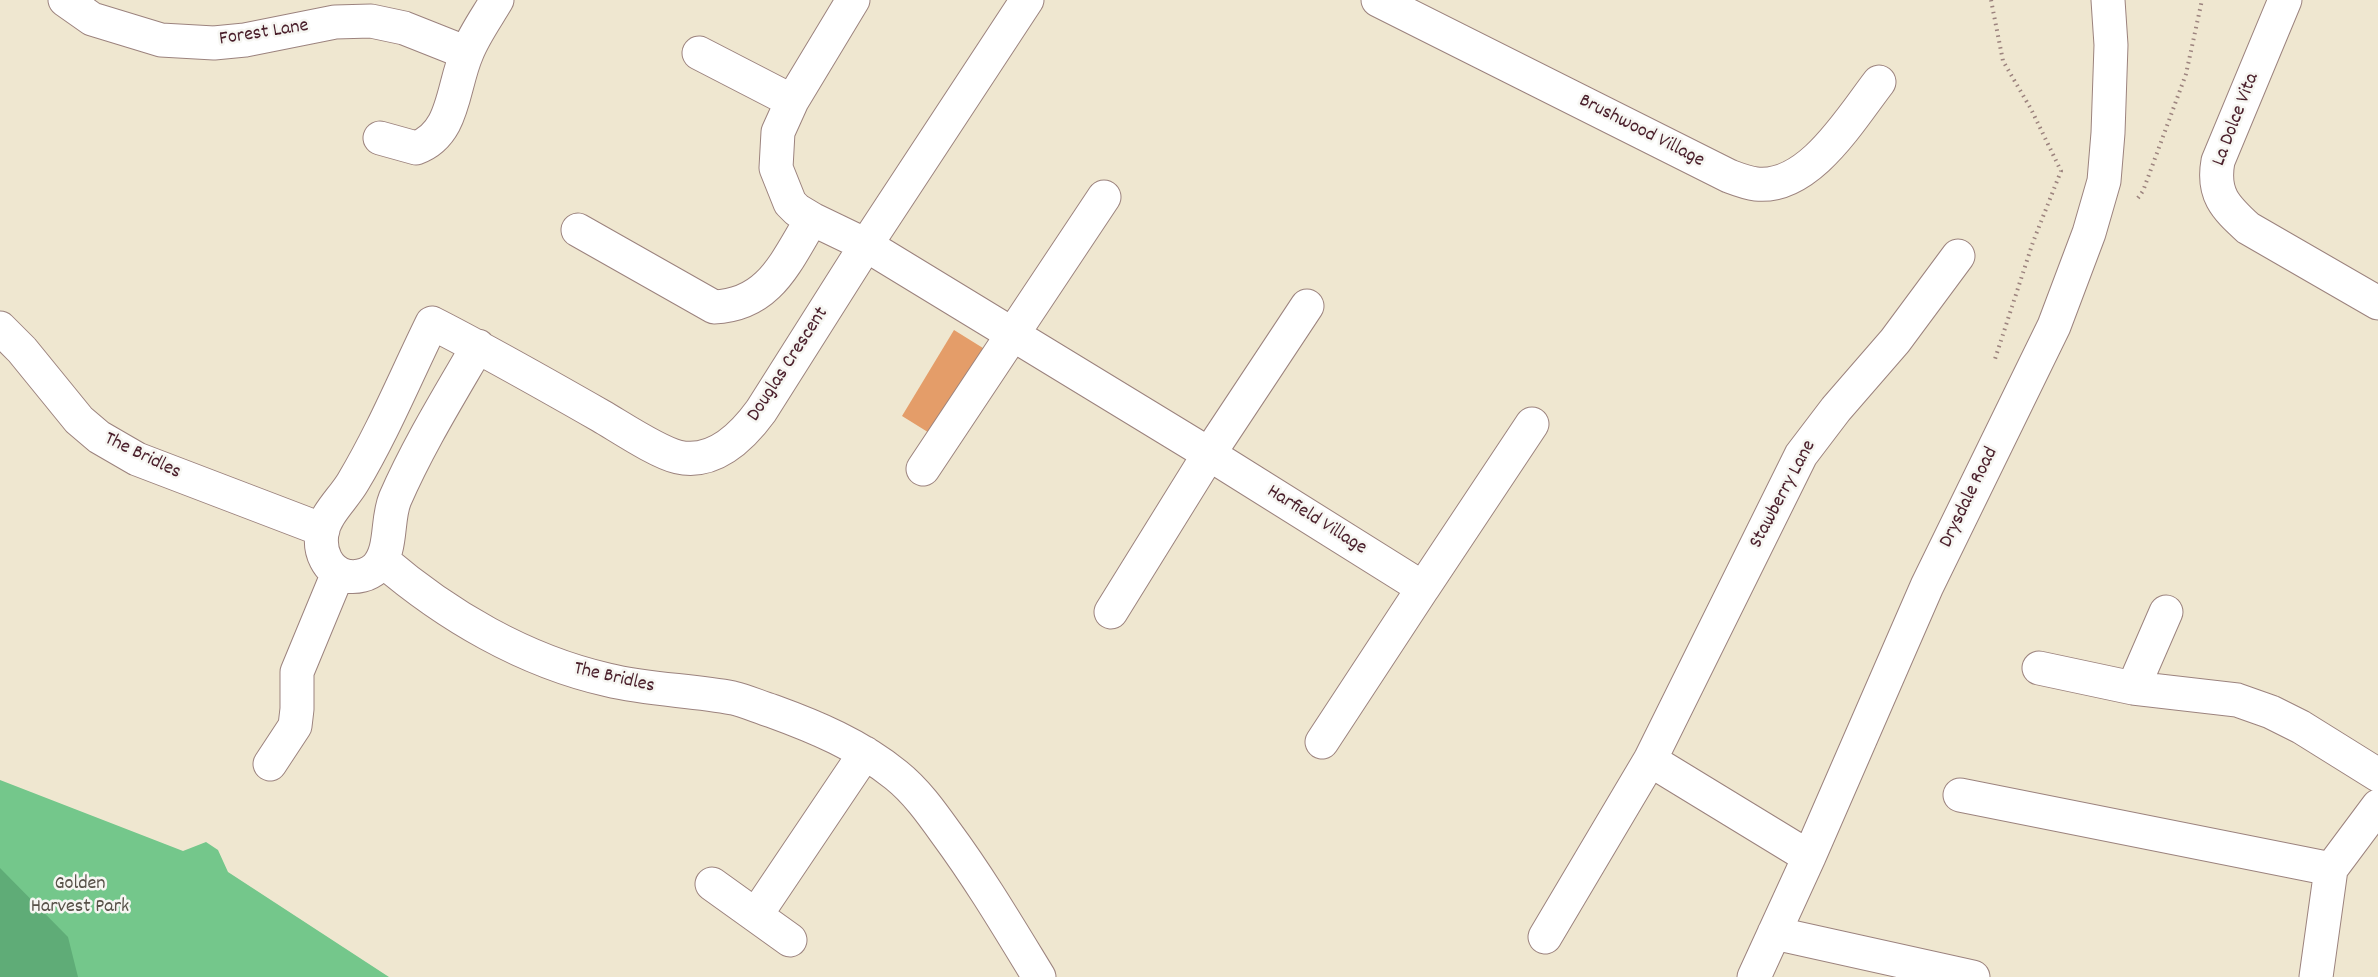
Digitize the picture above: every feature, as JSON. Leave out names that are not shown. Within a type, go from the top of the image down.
[{"type":"street","name":"Forest Lane","points":[[65,0],[92,19],[160,40],[214,43],[244,40],[334,21],[371,21],[405,28],[467,53]]},
{"type":"street","points":[[380,138],[416,148],[431,141],[441,131],[467,53],[497,0]]},
{"type":"street","name":"Harfield Village","points":[[853,0],[792,101],[778,132],[776,168],[790,203],[812,219],[866,245],[1209,454],[1422,588]]},
{"type":"street","name":"Brushwood Village","points":[[1378,0],[1729,176],[1756,184],[1775,182],[1800,173],[1825,152],[1879,82]]},
{"type":"street","name":"Drysdale Road","points":[[1754,977],[1809,857],[1927,585],[2054,326],[2089,233],[2104,181],[2108,133],[2111,45],[2108,0]]},
{"type":"street","name":"La Dolce Vita","points":[[2285,0],[2218,161],[2215,177],[2219,197],[2248,228],[2378,303]]},
{"type":"street","name":"Douglas Crescent","points":[[323,530],[352,483],[432,323],[478,346],[647,443],[678,457],[703,457],[723,450],[746,432],[767,402],[1015,5]]},
{"type":"street","points":[[699,53],[792,101]]},
{"type":"street","points":[[923,469],[1104,197]]},
{"type":"street","points":[[578,230],[699,301],[714,307],[730,307],[747,300],[771,284],[812,219]]},
{"type":"street","name":"Stawberry Lane","points":[[1545,937],[1650,760],[1801,455],[1895,341],[1958,256]]},
{"type":"street","points":[[1111,612],[1209,454],[1307,306]]},
{"type":"street","name":"The Bridles","points":[[0,328],[22,350],[79,420],[99,437],[137,459],[323,530]]},
{"type":"street","points":[[323,530],[321,543],[325,559],[338,573],[354,578],[363,576],[371,572],[382,560],[387,544],[388,520],[395,500],[438,416],[478,346]]},
{"type":"street","points":[[1322,742],[1532,423]]},
{"type":"street","name":"The Bridles","points":[[382,560],[416,589],[496,639],[550,662],[607,680],[668,691],[734,698],[834,735],[865,753],[896,775],[921,798],[970,866],[1039,977]]},
{"type":"street","points":[[270,764],[295,726],[297,672],[338,573]]},
{"type":"street","points":[[2133,688],[2166,612]]},
{"type":"street","points":[[2040,668],[2133,688],[2237,700],[2271,712],[2301,727],[2378,775]]},
{"type":"street","points":[[756,915],[865,753]]},
{"type":"street","points":[[1650,760],[1809,857]]},
{"type":"street","points":[[1960,795],[2331,869]]},
{"type":"street","points":[[2316,977],[2331,869],[2378,807]]},
{"type":"street","points":[[712,884],[790,940]]},
{"type":"street","points":[[1774,933],[1973,977]]},
{"type":"path","points":[[1991,0],[2003,61],[2031,109],[2061,171],[2033,242],[1992,369]]},
{"type":"green space","name":"Golden Harvest Park","points":[[0,780],[183,851],[206,842],[218,850],[228,872],[389,977],[0,977]]},
{"type":"green space","points":[[0,868],[68,937],[78,977],[0,977]]},
{"type":"building","points":[[954,330],[991,353],[939,439],[902,416]]}]
